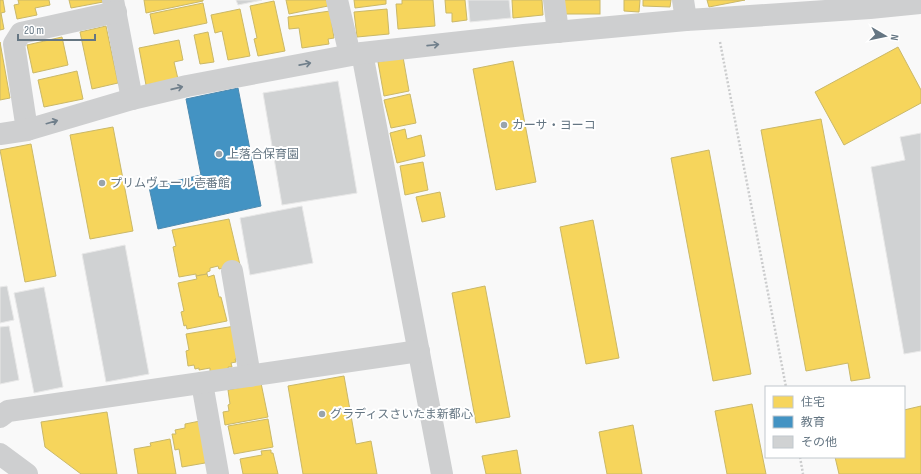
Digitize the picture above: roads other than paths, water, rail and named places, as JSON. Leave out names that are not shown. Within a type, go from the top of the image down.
[{"type":"street","points":[[337,0],[356,54],[419,351],[442,474]]},
{"type":"street","points":[[554,0],[558,32]]},
{"type":"street","points":[[0,134],[27,130],[132,99],[187,86],[356,54],[558,32],[685,10],[712,19],[921,3]]},
{"type":"street","points":[[27,130],[14,44],[21,32],[114,6],[132,99]]},
{"type":"street","points":[[232,271],[250,376]]},
{"type":"street","points":[[0,417],[8,410],[419,351]]},
{"type":"street","points":[[202,383],[218,474]]},
{"type":"street","points":[[0,454],[27,474]]},
{"type":"place","name":"カーサ・ヨーコ","points":[[504,125]]},
{"type":"place","name":"上落合保育園","points":[[219,154]]},
{"type":"place","name":"プリムヴェール壱番館","points":[[102,183]]},
{"type":"place","name":"グラディスさいたま新都心","points":[[322,414]]}]
